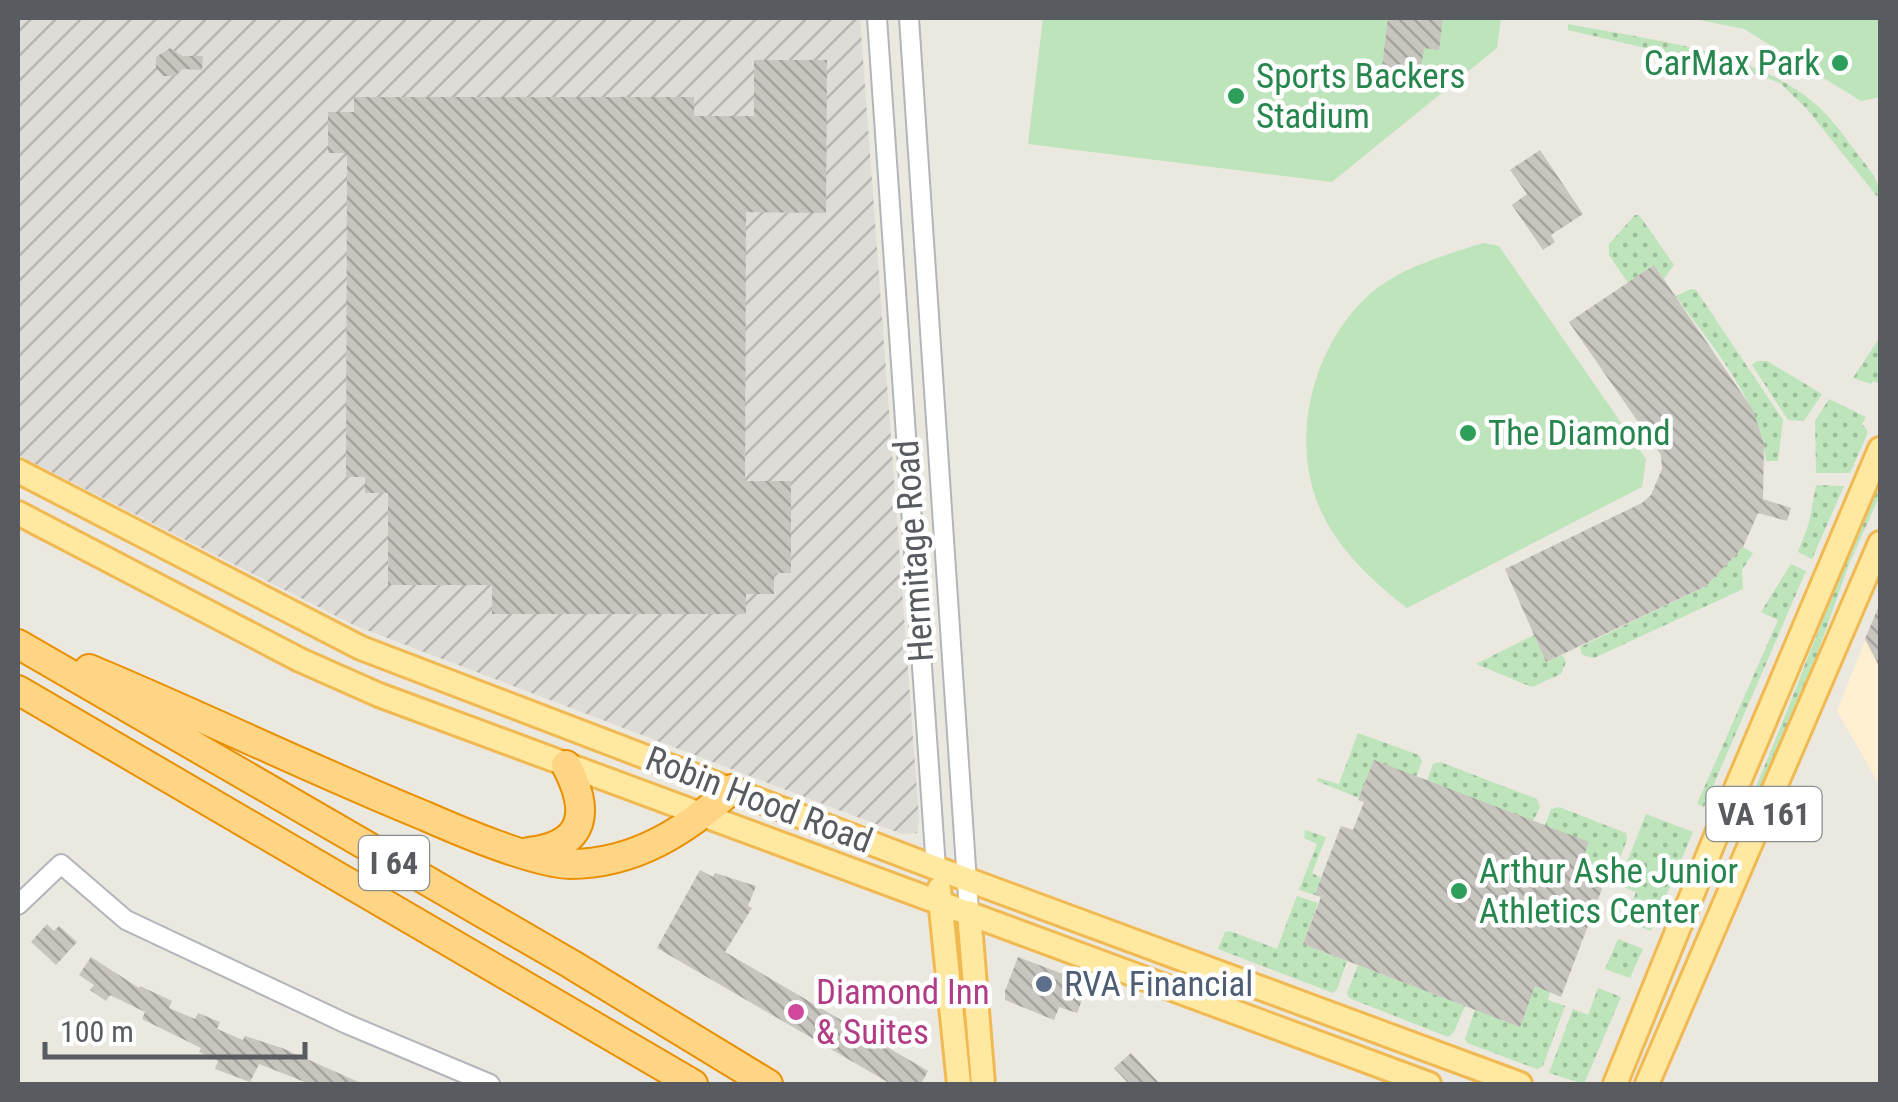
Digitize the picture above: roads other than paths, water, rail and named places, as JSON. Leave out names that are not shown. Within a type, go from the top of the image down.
[{"type":"highway","points":[[18,642],[163,700],[287,760],[465,833],[566,864],[622,856],[665,840],[703,816],[732,789]]},
{"type":"highway","name":"I 64","points":[[18,642],[571,964],[768,1084]]},
{"type":"highway","name":"I 64","points":[[18,690],[693,1084]]},
{"type":"highway","points":[[525,852],[561,845],[576,829],[581,805],[566,765]]},
{"type":"highway","points":[[584,1020],[654,1084]]},
{"type":"main road","name":"VA 161","points":[[1616,1084],[1880,449]]},
{"type":"main road","name":"Robin Hood Road","points":[[18,472],[361,648],[936,868],[1520,1084]]},
{"type":"main road","name":"Robin Hood Road","points":[[18,513],[300,660],[378,695],[788,850],[970,912],[1429,1084]]},
{"type":"main road","name":"VA 161","points":[[1647,1084],[1880,544]]},
{"type":"main road","name":"Hermitage Road","points":[[936,868],[959,1084]]},
{"type":"main road","name":"Hermitage Road","points":[[970,912],[982,1084]]},
{"type":"main road","points":[[1284,1032],[1299,1019],[1316,1020],[1366,1037],[1397,1037]]},
{"type":"street","name":"Hermitage Road","points":[[877,18],[936,868]]},
{"type":"street","name":"Hermitage Road","points":[[909,18],[970,912]]},
{"type":"street","points":[[18,905],[61,864],[126,920],[346,1024],[490,1084]]},
{"type":"place","name":"CarMax Park","points":[[1840,63]]},
{"type":"place","name":"Sports Backers Stadium","points":[[1236,96]]},
{"type":"place","name":"The Diamond","points":[[1468,433]]},
{"type":"place","name":"Arthur Ashe Junior Athletics Center","points":[[1459,891]]},
{"type":"place","name":"RVA Financial","points":[[1044,984]]},
{"type":"place","name":"Diamond Inn & Suites","points":[[796,1012]]}]
